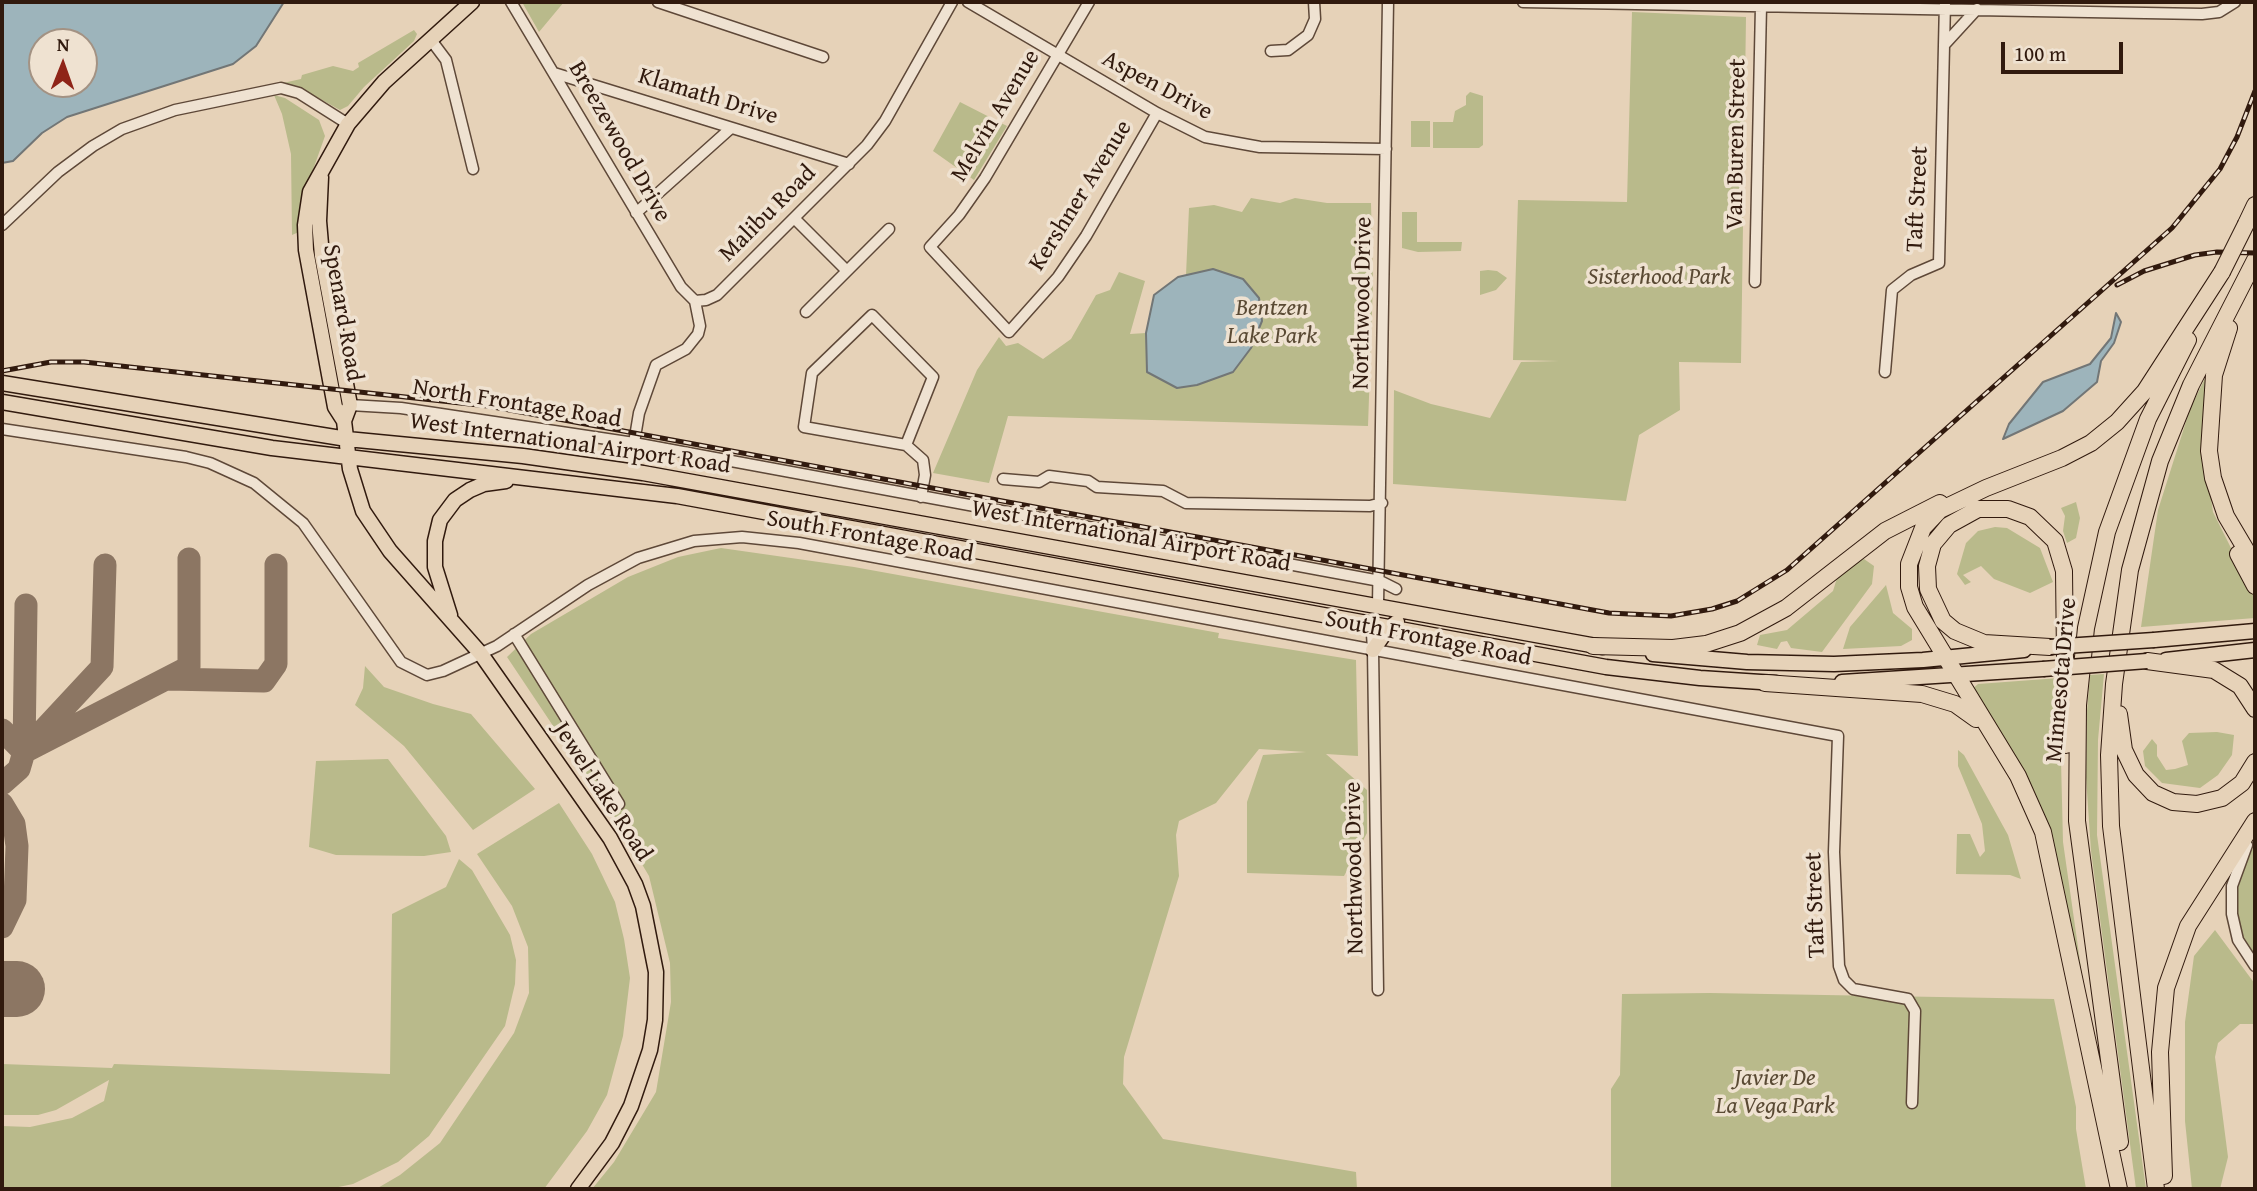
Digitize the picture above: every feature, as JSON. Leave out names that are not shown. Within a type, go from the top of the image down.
[{"type":"highway","name":"Minnesota Drive","points":[[2126,1189],[2076,808],[2080,683],[2086,628],[2107,532],[2148,419],[2255,205]]},
{"type":"highway","points":[[2252,267],[2214,375],[2209,452],[2221,518],[2255,586]]},
{"type":"highway","points":[[2156,1189],[2110,826],[2110,727],[2116,669],[2130,570],[2160,461],[2190,385],[2252,267]]},
{"type":"highway","points":[[2119,1189],[2043,832],[2018,776],[1945,658],[1911,596],[1908,576],[1912,552],[1931,518],[1951,504],[1986,488],[2076,452],[2117,422],[2145,391],[2222,272]]},
{"type":"highway","points":[[1593,646],[1673,648],[1706,644],[1740,633],[1786,608],[1864,545],[1903,520],[1934,505],[1986,488]]},
{"type":"highway","points":[[2217,491],[2236,537],[2255,565]]},
{"type":"highway","points":[[2050,648],[1984,643],[1955,631],[1943,621],[1928,589],[1927,566],[1933,544],[1949,525],[1978,509],[2008,509],[2039,523],[2059,549],[2063,565],[2066,621],[2066,755],[2076,808]]},
{"type":"highway","points":[[2147,662],[2214,670],[2240,686],[2255,709]]},
{"type":"highway","points":[[2116,669],[2124,750],[2136,775],[2153,793],[2184,804],[2209,802],[2222,798],[2242,783],[2255,762]]},
{"type":"highway","points":[[1765,683],[1890,691],[1936,697],[1966,711],[1994,740]]},
{"type":"highway","points":[[2165,1189],[2160,1052],[2166,988],[2188,926],[2255,821]]},
{"type":"main road","name":"Spenard Road","points":[[348,458],[344,421],[335,407],[306,250],[305,226],[310,192],[348,124],[384,82],[472,2]]},
{"type":"main road","name":"Spenard Road","points":[[321,173],[319,221],[322,256],[350,405],[344,421]]},
{"type":"main road","name":"West International Airport Road","points":[[2,383],[347,439],[523,456],[643,473],[1593,646],[1703,659],[1791,664],[1945,658],[2255,631]]},
{"type":"main road","name":"West International Airport Road","points":[[2,402],[171,433],[348,458],[677,496],[1637,671],[1765,683],[1957,677],[2147,662],[2255,650]]},
{"type":"main road","name":"Jewel Lake Road","points":[[348,458],[358,498],[371,524],[390,551],[481,654],[624,861],[643,906],[656,972],[656,1020],[643,1075],[612,1143],[578,1189]]},
{"type":"main road","points":[[453,623],[438,581],[434,550],[438,527],[449,507],[461,495],[484,484],[568,482]]},
{"type":"main road","points":[[1373,650],[1391,626],[1409,618],[1433,615]]},
{"type":"main road","points":[[1373,650],[1401,635],[1434,635]]},
{"type":"street","name":"Breezewood Drive","points":[[511,2],[681,287],[695,301]]},
{"type":"street","points":[[657,2],[823,57]]},
{"type":"street","name":"Malibu Road","points":[[695,301],[717,295],[849,164],[885,121],[952,2]]},
{"type":"street","name":"Aspen Drive","points":[[968,2],[1157,113],[1205,137],[1241,145],[1386,149]]},
{"type":"street","name":"Melvin Avenue","points":[[1010,332],[930,247],[959,215],[985,178],[1089,2]]},
{"type":"street","points":[[1271,51],[1287,50],[1308,35],[1315,19],[1314,2]]},
{"type":"street","name":"Northwood Drive","points":[[1378,605],[1382,503],[1388,2]]},
{"type":"street","points":[[1523,2],[1761,6],[1945,5],[1977,9],[2202,14],[2219,12],[2235,2]]},
{"type":"street","name":"Taft Street","points":[[1885,372],[1892,290],[1911,275],[1939,263],[1945,5]]},
{"type":"street","name":"Van Buren Street","points":[[1755,282],[1761,6]]},
{"type":"street","points":[[1944,45],[1977,9]]},
{"type":"street","points":[[430,40],[446,60],[473,169]]},
{"type":"street","name":"Klamath Drive","points":[[554,73],[849,164]]},
{"type":"street","points":[[2,225],[58,172],[93,146],[122,129],[175,110],[281,88],[299,93],[348,124]]},
{"type":"street","name":"Kershner Avenue","points":[[1010,332],[1058,277],[1086,236],[1157,113]]},
{"type":"street","points":[[636,213],[731,128]]},
{"type":"street","points":[[793,218],[846,270]]},
{"type":"street","points":[[806,312],[889,229]]},
{"type":"street","points":[[634,443],[639,413],[656,365],[686,349],[698,334],[700,326],[695,301]]},
{"type":"street","points":[[906,445],[933,377],[872,314],[812,373],[804,426],[906,445],[923,460],[925,475],[921,496]]},
{"type":"street","name":"North Frontage Road","points":[[350,405],[401,408],[634,443],[1380,581],[1396,589]]},
{"type":"street","name":"South Frontage Road","points":[[7,430],[186,457],[233,472],[274,496],[303,523],[388,646],[410,669],[428,674],[437,673],[481,654],[588,585],[638,558],[694,541],[742,537],[799,543],[1838,736]]},
{"type":"street","points":[[1003,479],[1039,482],[1049,477],[1088,481],[1097,487],[1163,491],[1186,503],[1370,506],[1382,503]]},
{"type":"street","name":"Northwood Drive","points":[[1365,622],[1371,634],[1373,650],[1378,990]]},
{"type":"street","points":[[514,634],[619,804]]},
{"type":"street","name":"Taft Street","points":[[1838,736],[1834,852],[1839,966],[1844,980],[1853,989],[1908,999],[1915,1011],[1912,1103]]},
{"type":"street","points":[[2255,827],[2238,864],[2231,898],[2238,940],[2255,966]]},
{"type":"green space","points":[[522,2],[564,2],[539,32]]},
{"type":"green space","name":"Sisterhood Park","points":[[1632,12],[1746,17],[1741,363],[1679,362],[1680,410],[1639,435],[1626,501],[1393,484],[1394,390],[1431,404],[1490,418],[1521,362],[1559,361],[1513,360],[1518,200],[1627,202]]},
{"type":"green space","points":[[414,30],[417,34],[414,41],[364,87],[348,106],[340,110],[297,86],[283,83],[333,66],[353,71],[359,67],[358,63]]},
{"type":"green space","points":[[1470,92],[1483,96],[1483,145],[1479,148],[1433,148],[1433,122],[1453,122],[1455,111],[1466,105],[1466,96]]},
{"type":"green space","points":[[274,95],[285,98],[319,120],[325,136],[304,195],[299,232],[292,235],[291,154],[282,114]]},
{"type":"green space","points":[[960,102],[1007,126],[974,180],[933,151]]},
{"type":"green space","points":[[1411,121],[1430,121],[1430,147],[1411,147]]},
{"type":"green space","name":"Bentzen Lake Park","points":[[1251,198],[1280,203],[1295,198],[1327,203],[1371,203],[1373,282],[1368,426],[1008,416],[989,483],[933,473],[977,370],[999,337],[1006,346],[1018,343],[1043,359],[1071,339],[1096,295],[1110,290],[1119,272],[1145,281],[1130,334],[1146,333],[1154,295],[1186,275],[1189,208],[1214,205],[1242,212]]},
{"type":"green space","points":[[1402,212],[1417,212],[1417,242],[1462,242],[1461,251],[1418,252],[1402,248]]},
{"type":"green space","points":[[1480,271],[1497,271],[1507,278],[1496,290],[1480,295]]},
{"type":"green space","points":[[2211,366],[2207,472],[2213,512],[2255,596],[2255,618],[2141,627],[2158,510],[2190,409]]},
{"type":"green space","points":[[2076,502],[2080,518],[2076,538],[2067,543],[2063,531],[2065,516],[2061,508]]},
{"type":"green space","points":[[1995,527],[2007,528],[2040,548],[2053,582],[2030,593],[1994,579],[1981,566],[1963,575],[1971,582],[1965,585],[1957,574],[1966,543],[1978,531]]},
{"type":"green space","points":[[721,548],[854,567],[1219,633],[1218,638],[1356,660],[1358,756],[1326,754],[1367,790],[1367,833],[1344,876],[1247,873],[1247,802],[1263,755],[1306,752],[1259,749],[1216,803],[1179,821],[1176,835],[1179,876],[1124,1057],[1123,1084],[1163,1139],[1356,1172],[1357,1189],[592,1189],[614,1162],[656,1092],[671,1002],[670,963],[649,876],[614,817],[507,657],[531,634],[628,577],[678,557]]},
{"type":"green space","points":[[1864,559],[1874,566],[1872,584],[1822,652],[1791,648],[1787,641],[1781,642],[1777,649],[1757,645],[1760,635],[1787,630],[1833,591],[1837,578],[1853,564]]},
{"type":"green space","points":[[1886,585],[1893,613],[1912,629],[1912,640],[1901,646],[1843,649],[1850,627]]},
{"type":"green space","points":[[365,666],[384,687],[471,714],[535,789],[473,830],[404,746],[355,705],[363,688]]},
{"type":"green space","points":[[2104,674],[2098,740],[2097,835],[2146,1189],[2136,1189],[2091,851],[2086,777],[2087,711],[2090,675]]},
{"type":"green space","points":[[2059,678],[2063,842],[2090,1031],[2049,842],[1970,691],[1978,684]]},
{"type":"green space","points":[[2217,732],[2234,735],[2232,755],[2218,775],[2200,788],[2162,783],[2145,766],[2143,751],[2152,739],[2157,745],[2157,756],[2166,770],[2188,765],[2182,741],[2189,733]]},
{"type":"green space","points":[[1958,750],[1964,755],[2008,835],[2021,879],[2010,875],[1956,874],[1957,834],[1970,834],[1980,857],[1985,851],[1982,824],[1958,766]]},
{"type":"green space","points":[[388,759],[446,836],[451,852],[424,856],[336,855],[309,847],[316,761]]},
{"type":"green space","points":[[559,803],[592,854],[615,902],[624,939],[630,978],[623,1036],[607,1095],[587,1131],[544,1189],[376,1189],[400,1175],[440,1143],[514,1033],[529,993],[528,947],[512,906],[477,854]]},
{"type":"green space","points":[[2255,845],[2255,957],[2244,940],[2238,918],[2236,879]]},
{"type":"green space","points":[[459,859],[472,870],[510,935],[516,960],[515,984],[505,1026],[429,1136],[398,1162],[353,1184],[329,1189],[2,1187],[2,1126],[30,1127],[72,1118],[104,1101],[109,1080],[56,1110],[38,1115],[2,1115],[2,1064],[112,1068],[114,1064],[390,1074],[392,914],[446,887]]},
{"type":"green space","points":[[2215,930],[2255,984],[2255,1024],[2240,1024],[2218,1043],[2215,1057],[2228,1157],[2220,1189],[2192,1189],[2185,1121],[2185,1022],[2194,956]]},
{"type":"green space","name":"Javier De La Vega Park","points":[[1622,994],[2054,999],[2076,1107],[2076,1129],[2086,1189],[1611,1189],[1611,1089],[1620,1075]]},
{"type":"water","points":[[2,2],[284,2],[256,46],[233,64],[67,117],[42,133],[13,161],[2,163]]},
{"type":"water","points":[[1213,269],[1243,279],[1259,298],[1262,321],[1251,348],[1233,372],[1197,385],[1177,388],[1147,372],[1146,333],[1154,295],[1178,277]]},
{"type":"water","points":[[2116,313],[2121,322],[2114,343],[2101,361],[2097,382],[2063,411],[2003,439],[2009,424],[2043,382],[2090,364],[2111,338]]},
{"type":"taxiway","points":[[24,752],[189,667],[189,559]]},
{"type":"taxiway","points":[[35,739],[102,667],[105,565]]},
{"type":"taxiway","points":[[168,679],[264,681],[276,664],[276,565]]},
{"type":"taxiway","points":[[2,784],[19,769],[24,752],[26,605]]},
{"type":"taxiway","points":[[2,730],[24,752]]},
{"type":"taxiway","points":[[2,804],[14,824],[17,846],[15,900],[2,927]]},
{"type":"runway","points":[[2,989],[17,989]]},
{"type":"railway","points":[[2,371],[51,362],[84,362],[488,406],[1609,613],[1671,616],[1712,609],[1737,601],[1787,570],[2172,228],[2220,169],[2237,137],[2255,91]]},
{"type":"railway","points":[[2117,285],[2144,271],[2195,255],[2217,252],[2255,253]]}]
